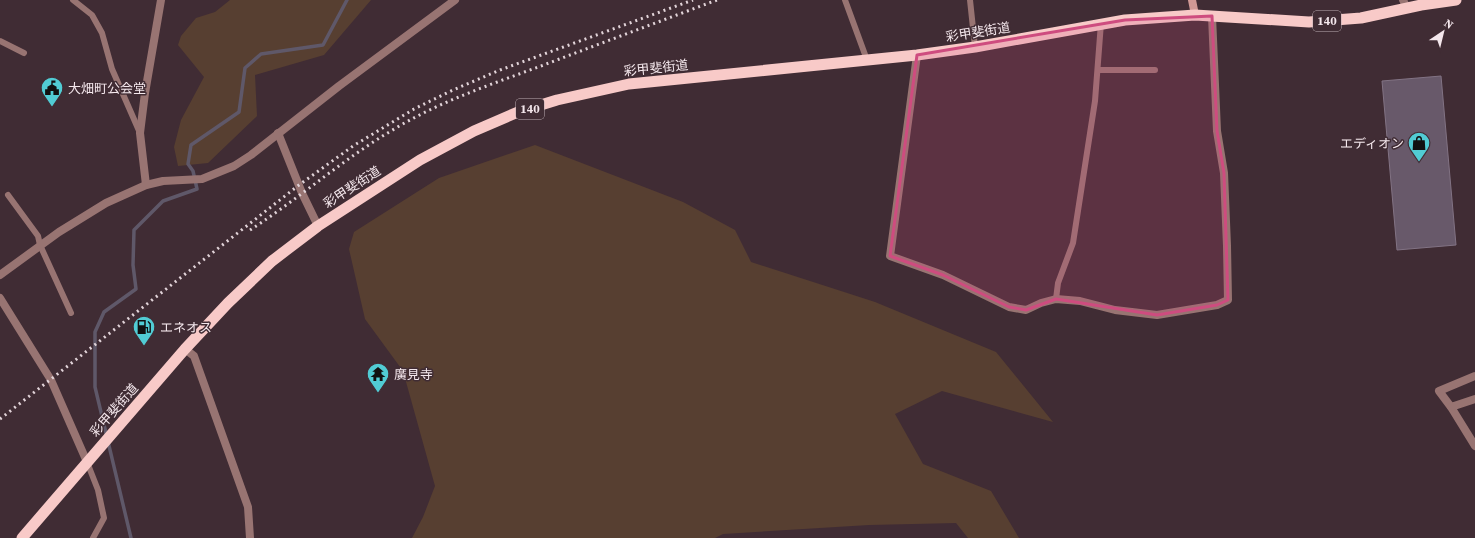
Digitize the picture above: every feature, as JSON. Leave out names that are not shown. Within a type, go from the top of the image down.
[{"type":"highway","name":"彩甲斐街道","points":[[23,538],[185,349],[228,303],[272,261],[318,226],[420,160],[467,135],[518,112],[557,100],[629,84],[917,55],[975,47],[1101,23],[1152,17],[1195,15],[1309,22],[1362,18],[1405,4],[1456,0]]},
{"type":"main road","points":[[1192,0],[1195,15]]},
{"type":"street","points":[[146,185],[140,133],[145,92],[161,0]]},
{"type":"street","points":[[0,275],[40,245],[106,203],[146,185],[176,179],[202,179],[234,166],[251,155],[339,86],[455,0]]},
{"type":"street","points":[[917,55],[890,256],[943,275],[1009,307],[1026,310],[1040,303],[1056,299],[1080,301],[1115,310],[1156,316],[1217,305],[1228,300],[1224,173],[1217,132],[1212,16]]},
{"type":"street","points":[[278,133],[302,193],[318,226]]},
{"type":"street","points":[[0,298],[51,380],[87,462]]},
{"type":"street","points":[[185,349],[194,356],[248,507],[250,538]]},
{"type":"street","points":[[1475,376],[1439,391],[1451,407],[1475,446]]},
{"type":"street","points":[[1451,407],[1475,399]]},
{"type":"lane","points":[[73,0],[92,15],[102,33],[112,69],[140,133]]},
{"type":"lane","points":[[845,0],[867,60]]},
{"type":"lane","points":[[970,0],[975,47]]},
{"type":"lane","points":[[1056,299],[1058,283],[1073,242],[1094,108],[1101,23]]},
{"type":"lane","points":[[0,41],[24,53]]},
{"type":"lane","points":[[1098,70],[1155,70]]},
{"type":"lane","points":[[8,195],[38,236],[40,245],[71,313]]},
{"type":"lane","points":[[87,462],[98,490],[104,518],[93,538]]},
{"type":"highlighted area","points":[[1212,16],[1217,131],[1224,173],[1228,300],[1217,305],[1157,315],[1056,299],[1026,310],[1009,307],[943,275],[890,256],[917,55],[1125,20]]},
{"type":"shaded area","points":[[230,0],[371,0],[324,55],[255,75],[257,116],[208,163],[178,166],[174,147],[181,120],[204,77],[178,45],[181,36],[196,18],[215,12]]},
{"type":"shaded area","points":[[535,145],[683,202],[735,230],[751,262],[875,302],[996,352],[1053,422],[942,391],[895,414],[923,464],[991,491],[1019,538],[968,538],[956,523],[869,525],[723,534],[715,538],[412,538],[423,517],[435,486],[403,371],[365,319],[349,249],[354,232],[439,178]]},
{"type":"building","name":"エディオン","points":[[1441,76],[1456,245],[1397,250],[1382,81]]},
{"type":"waterway","points":[[131,538],[95,387],[95,332],[104,312],[136,289],[133,265],[134,230],[163,201],[197,189],[193,171],[188,164],[191,145],[239,112],[245,68],[261,54],[323,45],[347,0]]},
{"type":"railway","points":[[0,419],[299,185],[353,146],[414,109],[500,70],[693,0]]},
{"type":"railway","points":[[250,230],[287,205],[358,152],[396,128],[431,109],[485,86],[717,0]]},
{"type":"place","name":"大畑町公会堂","points":[[52,108]]},
{"type":"place","name":"エディオン","points":[[1419,162]]},
{"type":"place","name":"エネオス","points":[[144,346]]},
{"type":"place","name":"廣見寺","points":[[378,394]]}]
